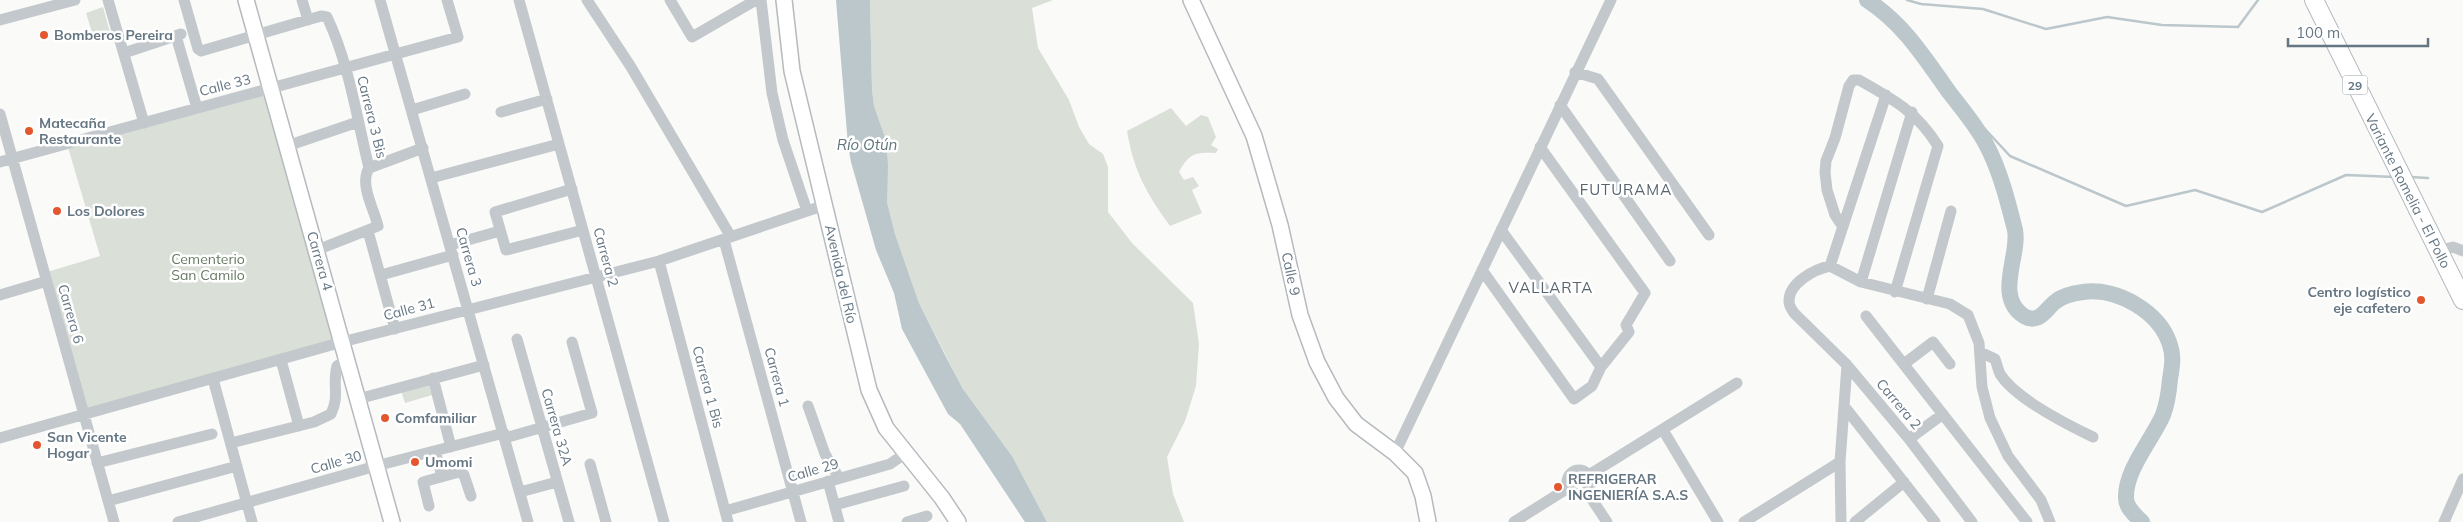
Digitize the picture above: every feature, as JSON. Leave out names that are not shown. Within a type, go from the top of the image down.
[{"type":"highway","name":"Variante Romelia - El Pollo","points":[[2314,0],[2463,300]]},
{"type":"main road","name":"Carrera 4","points":[[246,0],[392,522]]},
{"type":"main road","name":"Avenida del Río","points":[[784,0],[792,72],[869,390],[886,428],[958,522]]},
{"type":"main road","name":"Calle 9","points":[[1191,0],[1254,136],[1280,225],[1300,315],[1317,362],[1336,398],[1350,418],[1366,434],[1395,453],[1415,473],[1428,522]]},
{"type":"street","points":[[0,20],[75,0]]},
{"type":"street","points":[[108,0],[144,123]]},
{"type":"street","points":[[184,0],[192,31],[200,51],[308,20],[302,0]]},
{"type":"street","name":"Carrera 3","points":[[380,0],[528,522]]},
{"type":"street","name":"Calle 33","points":[[0,162],[397,56],[458,37],[448,0]]},
{"type":"street","name":"Carrera 2","points":[[519,0],[664,522]]},
{"type":"street","name":"Carrera 1","points":[[587,0],[630,67],[728,239],[801,522]]},
{"type":"street","points":[[670,0],[692,37],[756,0]]},
{"type":"street","points":[[761,0],[772,93],[783,140],[807,211]]},
{"type":"street","points":[[1395,453],[1610,0]]},
{"type":"street","name":"Carrera 3 Bis","points":[[308,20],[325,16],[345,69],[369,168],[365,174],[365,182],[381,275],[395,329]]},
{"type":"street","points":[[124,53],[192,31]]},
{"type":"street","points":[[176,36],[197,108]]},
{"type":"street","points":[[1575,72],[1598,79],[1709,235]]},
{"type":"street","points":[[1843,227],[1835,215],[1827,190],[1826,161],[1835,138],[1849,86],[1853,80],[1859,80],[1912,112],[1925,125],[1938,146],[1895,292]]},
{"type":"street","points":[[412,110],[465,94]]},
{"type":"street","points":[[1886,95],[1830,266],[1861,282],[1895,292],[1950,304],[1968,315],[1974,326],[1980,352],[1982,387],[1990,418],[2008,456],[2041,500],[2050,522]]},
{"type":"street","points":[[501,112],[547,99]]},
{"type":"street","points":[[1560,105],[1670,261]]},
{"type":"street","points":[[1861,282],[1912,112]]},
{"type":"street","name":"Carrera 6","points":[[0,114],[114,522]]},
{"type":"street","points":[[287,146],[358,122]]},
{"type":"street","points":[[431,178],[559,144]]},
{"type":"street","points":[[1482,270],[1574,399],[1592,386],[1601,367],[1629,332],[1626,325],[1646,292],[1540,147]]},
{"type":"street","points":[[369,168],[423,148]]},
{"type":"street","points":[[572,189],[495,212],[500,231],[506,250],[584,230]]},
{"type":"street","name":"Calle 31","points":[[0,438],[84,416],[342,342],[658,260],[728,239],[825,205]]},
{"type":"street","points":[[1927,299],[1951,211]]},
{"type":"street","points":[[316,250],[373,228]]},
{"type":"street","points":[[1501,230],[1601,367]]},
{"type":"street","points":[[381,275],[500,231]]},
{"type":"street","points":[[2438,251],[2453,247],[2463,251]]},
{"type":"street","name":"Carrera 1 Bis","points":[[658,260],[727,517]]},
{"type":"street","name":"Carrera 2","points":[[1830,266],[1810,273],[1792,290],[1789,302],[1794,313],[1846,366],[1909,439],[1972,522]]},
{"type":"street","points":[[0,295],[47,281]]},
{"type":"street","points":[[1866,316],[2027,522]]},
{"type":"street","name":"Carrera 32A","points":[[517,339],[568,522]]},
{"type":"street","name":"Calle 30","points":[[178,522],[376,466],[451,447],[542,428],[592,414],[572,342]]},
{"type":"street","points":[[1904,364],[1933,342],[1950,364]]},
{"type":"street","points":[[1980,352],[1995,360],[2000,374],[2017,391],[2062,422],[2093,437]]},
{"type":"street","points":[[281,360],[299,426]]},
{"type":"street","points":[[231,443],[299,426],[331,414],[337,401],[334,376],[337,366],[347,360]]},
{"type":"street","points":[[358,399],[484,364]]},
{"type":"street","points":[[1841,522],[1840,462],[1846,366]]},
{"type":"street","points":[[433,378],[451,447]]},
{"type":"street","points":[[213,379],[252,522]]},
{"type":"street","points":[[1589,475],[1737,383]]},
{"type":"street","points":[[808,406],[833,479],[834,505],[839,522]]},
{"type":"street","points":[[1844,406],[1904,482],[1930,520]]},
{"type":"street","points":[[1909,439],[1943,414]]},
{"type":"street","points":[[1663,430],[1718,522]]},
{"type":"street","points":[[97,463],[212,434]]},
{"type":"street","points":[[435,451],[442,476]]},
{"type":"street","name":"Calle 29","points":[[727,517],[793,491],[890,464],[906,453]]},
{"type":"street","points":[[1744,522],[1840,462]]},
{"type":"street","points":[[590,464],[606,522]]},
{"type":"street","points":[[108,501],[237,466]]},
{"type":"street","points":[[1574,470],[1583,470],[1589,475],[1592,482],[1587,492],[1574,494],[1568,488],[1567,480],[1574,470]]},
{"type":"street","points":[[429,506],[423,482],[442,476],[462,472],[471,496]]},
{"type":"street","points":[[2444,522],[2463,479]]},
{"type":"street","points":[[520,492],[557,482]]},
{"type":"street","points":[[1855,522],[1904,482]]},
{"type":"street","points":[[834,505],[904,486]]},
{"type":"street","points":[[1514,522],[1568,488]]},
{"type":"street","points":[[1587,492],[1607,522]]},
{"type":"street","points":[[907,522],[927,516]]},
{"type":"green space","points":[[870,0],[1053,0],[1032,8],[1038,48],[1069,100],[1079,127],[1089,144],[1103,154],[1108,167],[1108,212],[1132,243],[1193,303],[1199,344],[1196,386],[1185,421],[1167,457],[1173,494],[1184,522],[1047,522],[1012,456],[963,389],[919,303],[895,234],[887,202],[885,137],[874,106],[872,89]]},
{"type":"green space","points":[[103,7],[110,32],[94,39],[86,13]]},
{"type":"green space","name":"Cementerio San Camilo","points":[[272,89],[342,342],[84,416],[44,273],[100,256],[67,144]]},
{"type":"green space","points":[[1171,108],[1186,126],[1201,115],[1208,117],[1216,137],[1211,145],[1218,149],[1216,153],[1203,153],[1190,157],[1179,172],[1184,180],[1193,177],[1199,186],[1192,190],[1202,213],[1170,226],[1138,171],[1133,159],[1127,131]]},
{"type":"green space","points":[[428,383],[432,395],[405,403],[401,391]]},
{"type":"water","name":"Río Otún","points":[[836,0],[870,0],[872,89],[874,106],[885,137],[888,164],[887,202],[895,234],[919,303],[963,389],[1012,456],[1047,522],[1025,522],[960,424],[948,414],[902,329],[894,293],[876,250],[851,162]]},
{"type":"waterway","points":[[1867,0],[1880,9],[1913,42],[1973,124],[1991,154],[2003,186],[2015,230],[2016,240],[2009,287],[2015,308],[2024,316],[2034,319],[2042,315],[2058,300],[2068,295],[2096,291],[2123,298],[2136,304],[2147,312],[2165,333],[2172,357],[2166,406],[2158,425],[2134,466],[2127,487],[2126,502],[2131,511],[2142,522]]},
{"type":"waterway","points":[[1907,0],[1921,4],[1983,9],[2046,29],[2107,17],[2162,25],[2238,27],[2258,0]]},
{"type":"waterway","points":[[1975,125],[1985,129],[2010,156],[2126,206],[2195,190],[2262,212],[2346,175],[2395,177]]},
{"type":"waterway","points":[[2410,177],[2428,178]]},
{"type":"place","name":"Bomberos Pereira","points":[[44,35]]},
{"type":"place","name":"Matecaña Restaurante","points":[[29,131]]},
{"type":"place","name":"Los Dolores","points":[[57,211]]},
{"type":"place","name":"Centro logístico eje cafetero","points":[[2421,300]]},
{"type":"place","name":"Comfamiliar","points":[[385,418]]},
{"type":"place","name":"San Vicente Hogar","points":[[37,445]]},
{"type":"place","name":"Umomi","points":[[415,462]]},
{"type":"place","name":"REFRIGERAR INGENIERÍA S.A.S","points":[[1558,487]]},
{"type":"district","name":"FUTURAMA","points":[[1626,189]]},
{"type":"district","name":"VALLARTA","points":[[1551,287]]}]
